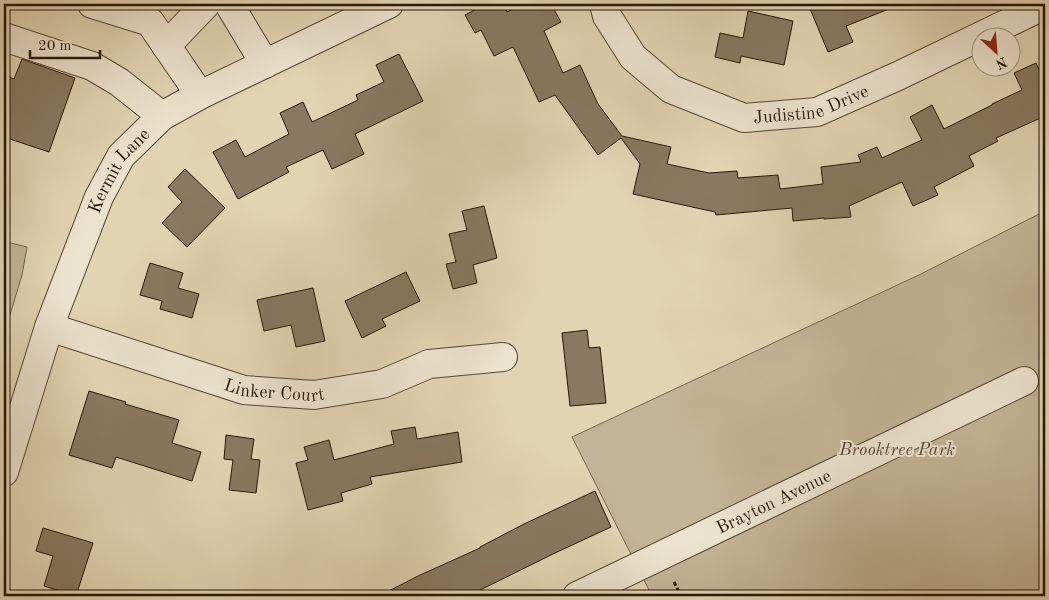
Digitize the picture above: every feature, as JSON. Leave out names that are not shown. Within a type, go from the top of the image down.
[{"type":"street","points":[[92,4],[150,22],[200,95]]},
{"type":"street","points":[[166,46],[206,4]]},
{"type":"street","points":[[229,4],[265,64]]},
{"type":"street","name":"Kermit Lane","points":[[4,472],[49,327],[99,197],[121,156],[162,116],[200,95],[389,4]]},
{"type":"street","name":"Judistine Drive","points":[[604,4],[607,16],[633,57],[671,89],[744,118],[817,112],[898,76],[1045,5]]},
{"type":"street","points":[[4,37],[92,66],[119,82],[162,116]]},
{"type":"street","name":"Linker Court","points":[[49,327],[244,390],[314,395],[382,384],[429,364],[503,358]]},
{"type":"street","name":"Brayton Avenue","points":[[577,596],[1024,381]]},
{"type":"path","points":[[674,582],[681,596]]},
{"type":"green space","name":"Brooktree Park","points":[[1045,211],[1045,596],[652,596],[572,437],[921,274]]},
{"type":"green space","points":[[7,242],[27,247],[22,275],[4,335],[4,244]]},
{"type":"building","points":[[486,4],[503,4],[507,12],[524,4],[551,4],[561,22],[544,31],[563,73],[580,65],[598,104],[622,136],[671,147],[667,164],[709,173],[737,171],[738,178],[778,175],[780,189],[823,184],[821,167],[861,162],[858,155],[877,147],[882,158],[922,140],[910,117],[932,105],[944,129],[1022,90],[1016,78],[1022,78],[1022,69],[1036,63],[1045,83],[1045,116],[996,138],[998,141],[969,156],[974,166],[934,187],[938,195],[913,206],[902,182],[849,206],[851,217],[793,221],[792,208],[716,215],[715,212],[633,194],[640,164],[621,138],[598,155],[555,95],[539,102],[513,47],[494,56],[481,30],[475,33],[465,15]]},
{"type":"building","points":[[808,4],[899,5],[846,26],[853,42],[828,52]]},
{"type":"building","points":[[748,11],[793,21],[784,65],[741,56],[740,63],[715,57],[720,33],[743,38]]},
{"type":"building","points":[[399,54],[423,101],[355,134],[364,154],[332,169],[323,150],[286,167],[289,172],[238,199],[213,152],[236,140],[245,157],[289,134],[280,113],[303,102],[312,122],[358,100],[356,95],[384,82],[376,65]]},
{"type":"building","points":[[22,59],[75,78],[49,152],[4,137],[4,75],[14,79]]},
{"type":"building","points":[[185,169],[225,208],[187,247],[162,223],[182,202],[168,187]]},
{"type":"building","points":[[484,206],[497,258],[473,265],[477,283],[453,289],[446,264],[456,262],[449,234],[467,230],[462,211]]},
{"type":"building","points":[[150,263],[183,273],[178,288],[199,294],[192,318],[160,309],[162,301],[140,295]]},
{"type":"building","points":[[406,272],[420,301],[382,319],[386,326],[362,338],[345,301]]},
{"type":"building","points":[[313,288],[325,341],[296,347],[291,325],[264,331],[257,300]]},
{"type":"building","points":[[587,330],[589,348],[600,347],[606,403],[570,406],[562,333]]},
{"type":"building","points":[[89,391],[179,420],[172,443],[201,452],[192,481],[116,457],[112,468],[69,455]]},
{"type":"building","points":[[415,427],[417,439],[458,432],[462,462],[370,477],[372,484],[341,493],[343,501],[308,510],[296,463],[308,460],[304,447],[329,440],[334,460],[394,444],[391,431]]},
{"type":"building","points":[[226,435],[254,439],[251,459],[260,460],[256,493],[229,490],[233,460],[224,459]]},
{"type":"building","points":[[595,491],[611,527],[468,596],[379,596],[480,548],[524,524]]},
{"type":"building","points":[[43,528],[93,543],[76,596],[44,586],[53,556],[36,551]]}]
